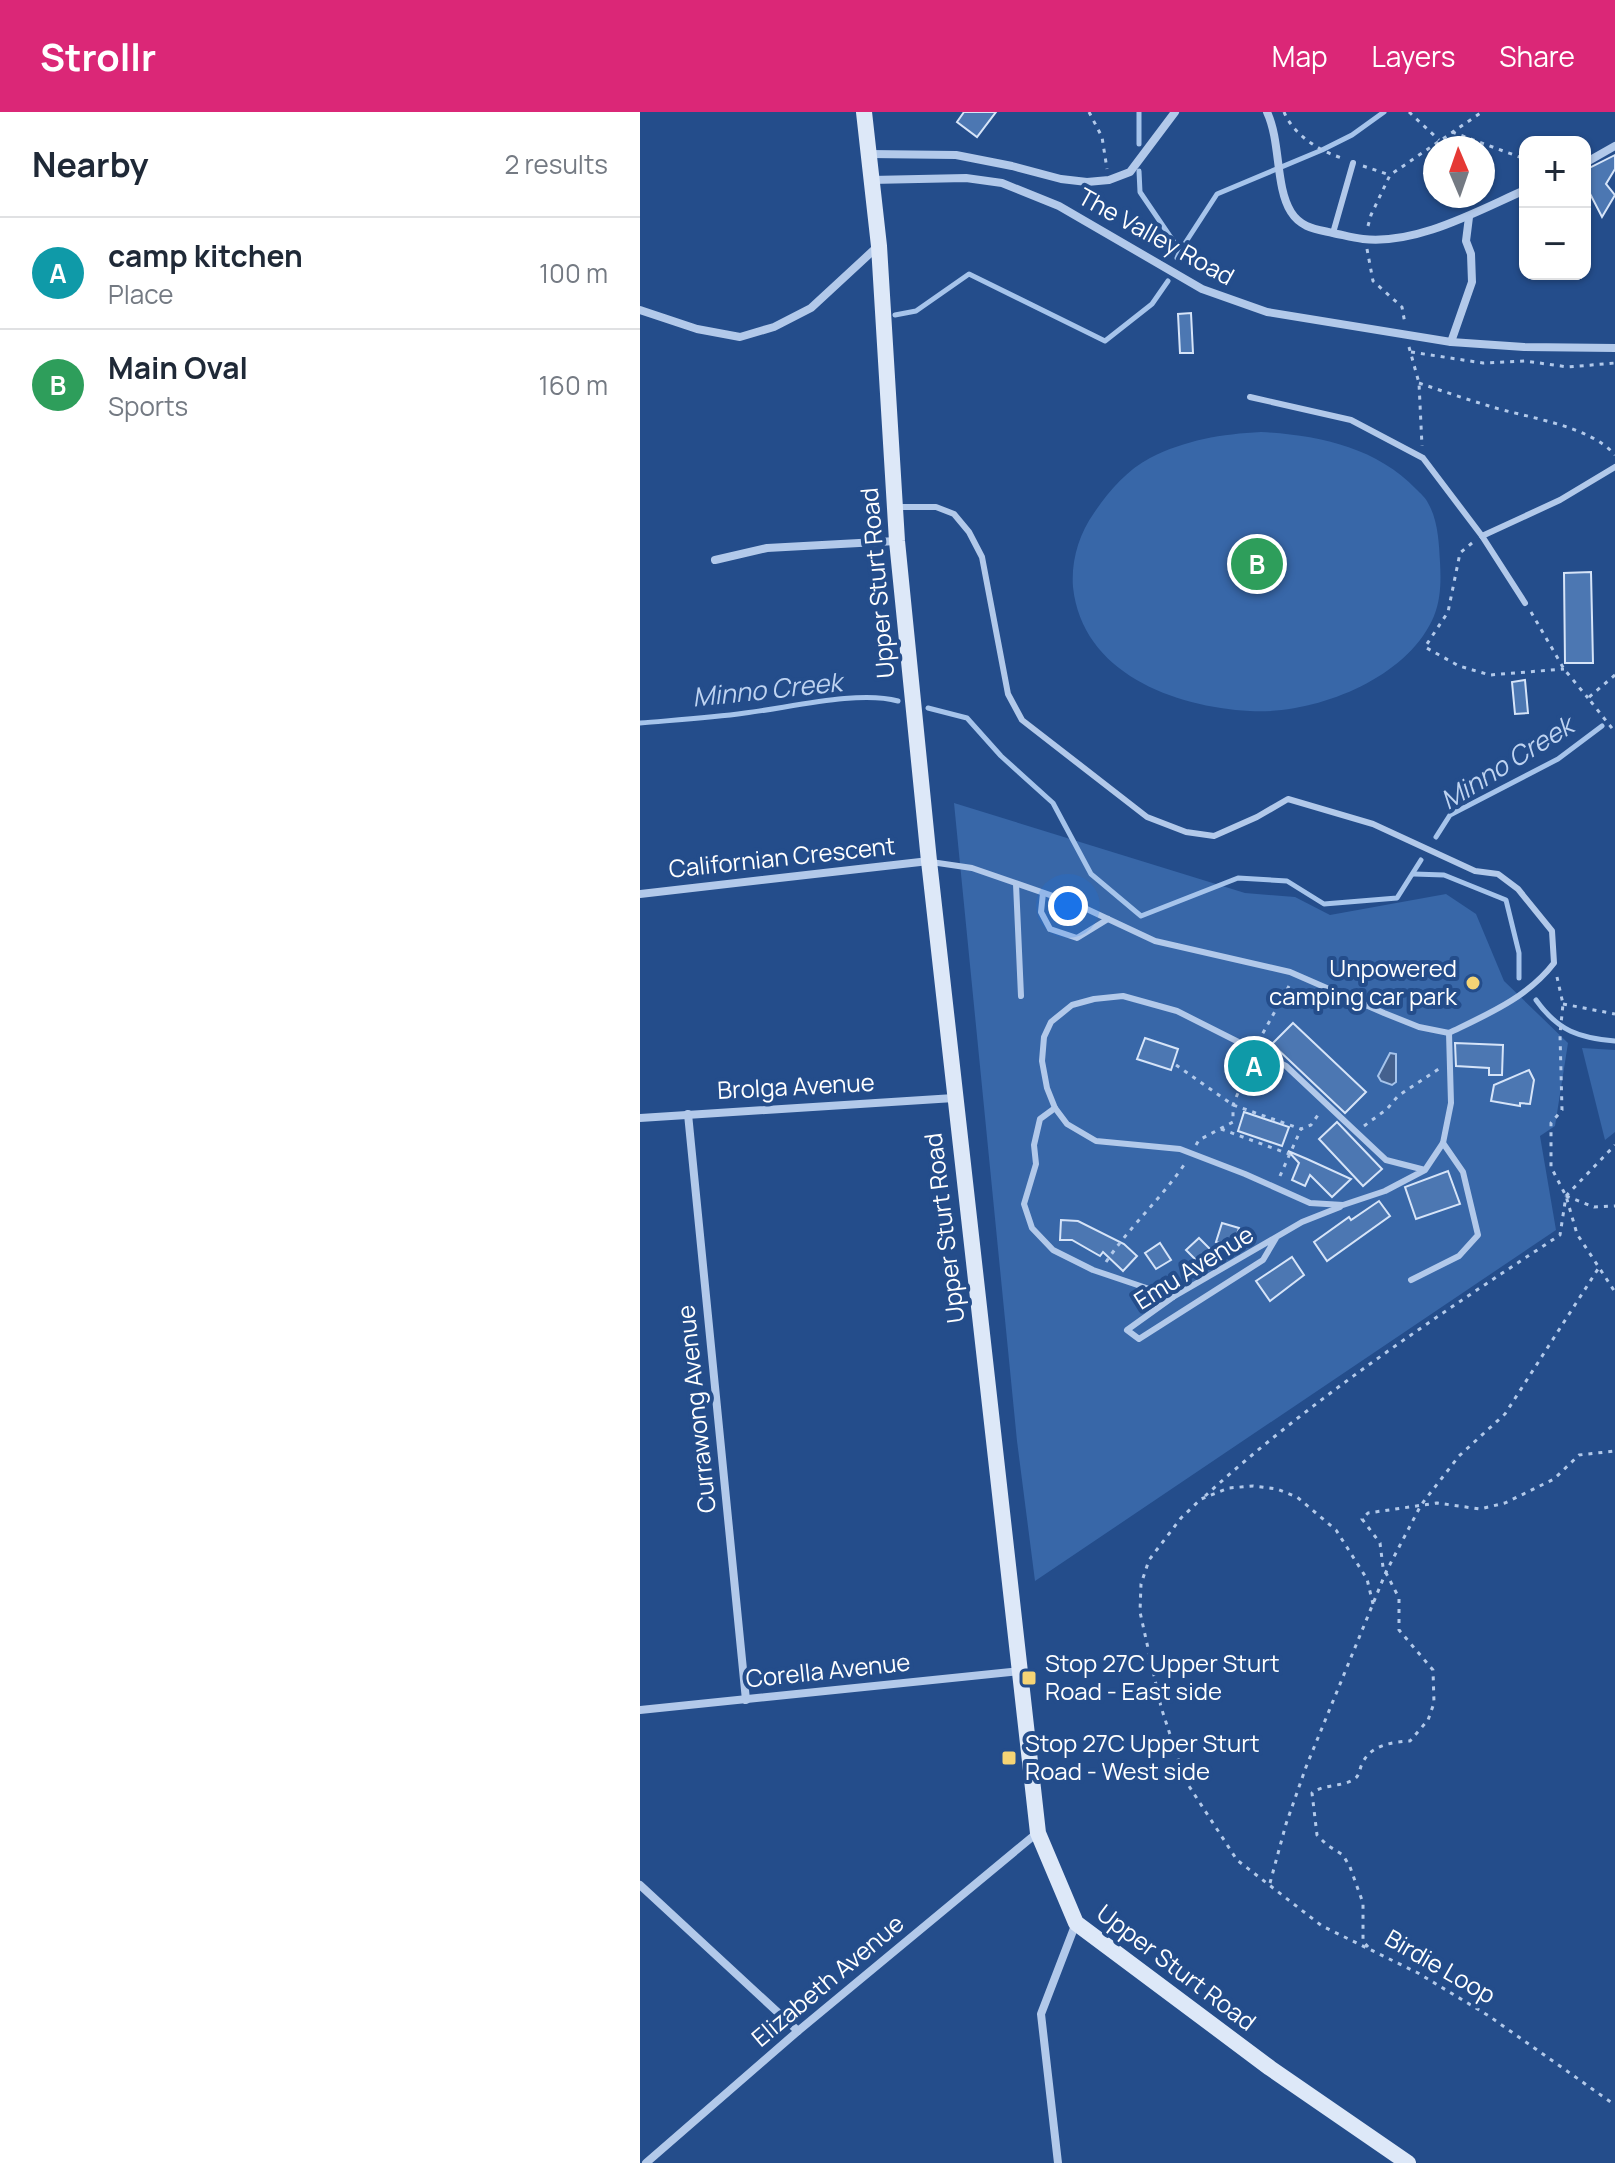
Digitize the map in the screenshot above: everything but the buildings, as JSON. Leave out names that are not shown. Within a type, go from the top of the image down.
[{"type":"main road","name":"Upper Sturt Road","points":[[864,112],[879,246],[897,541],[929,861],[1038,1833],[1076,1923],[1270,2068],[1408,2163]]},
{"type":"street","points":[[868,154],[956,155],[1061,179],[1087,182],[1109,180],[1130,172],[1175,112]]},
{"type":"street","points":[[1267,112],[1275,130],[1278,160],[1291,211],[1305,227],[1365,239],[1403,237],[1469,217],[1519,193]]},
{"type":"street","points":[[1591,160],[1615,146]]},
{"type":"street","name":"The Valley Road","points":[[871,180],[966,178],[1002,183],[1059,206],[1202,289],[1231,301],[1292,317],[1451,342],[1615,348]]},
{"type":"street","points":[[1451,342],[1460,312],[1469,297],[1474,269],[1466,241],[1469,217]]},
{"type":"street","points":[[640,310],[697,329],[740,337],[774,327],[811,308],[879,246]]},
{"type":"street","points":[[715,560],[767,548],[897,541]]},
{"type":"street","name":"Californian Crescent","points":[[640,894],[929,861]]},
{"type":"street","name":"Brolga Avenue","points":[[640,1118],[954,1098]]},
{"type":"street","name":"Currawong Avenue","points":[[688,1114],[746,1700]]},
{"type":"street","name":"Corella Avenue","points":[[640,1710],[1020,1671]]},
{"type":"street","name":"Elizabeth Avenue","points":[[646,2163],[798,2031],[1038,1833]]},
{"type":"street","points":[[640,1885],[798,2031]]},
{"type":"street","points":[[1058,2163],[1041,2014],[1076,1923]]},
{"type":"lane","points":[[1333,233],[1353,163]]},
{"type":"lane","points":[[1250,397],[1351,420],[1423,458],[1482,536],[1525,603]]},
{"type":"lane","points":[[1482,536],[1560,500],[1615,467]]},
{"type":"lane","points":[[895,507],[936,507],[954,514],[969,532],[982,557],[1008,694],[1022,720],[1147,817],[1186,832],[1214,836],[1288,799],[1373,824],[1475,871],[1498,874],[1518,889],[1552,931],[1554,963],[1542,979],[1507,1005],[1449,1033],[1408,1022],[1296,974],[1155,941],[1043,893],[959,866],[929,861]]},
{"type":"lane","points":[[1016,884],[1021,996]]},
{"type":"lane","points":[[1043,893],[1041,912],[1050,929],[1077,938],[1108,919]]},
{"type":"lane","points":[[1343,1205],[1310,1203],[1191,1153],[1154,1145],[1096,1141],[1067,1124],[1055,1108],[1047,1088],[1042,1061],[1044,1037],[1051,1022],[1072,1005],[1123,996],[1177,1011],[1286,1066],[1358,1130],[1386,1160],[1425,1170],[1443,1143],[1451,1103],[1449,1033]]},
{"type":"lane","points":[[1055,1108],[1040,1119],[1034,1145],[1036,1164],[1024,1204],[1032,1228],[1053,1250],[1100,1272],[1173,1297]]},
{"type":"lane","points":[[1411,1280],[1459,1256],[1478,1235],[1463,1172],[1443,1143]]},
{"type":"lane","name":"Emu Avenue","points":[[1276,1238],[1263,1260],[1178,1316],[1139,1339],[1127,1330],[1173,1297],[1302,1222],[1385,1191],[1425,1170]]},
{"type":"path","points":[[1089,112],[1102,137],[1109,180]]},
{"type":"path","points":[[1284,112],[1290,127],[1328,154],[1390,175]]},
{"type":"path","points":[[1409,112],[1435,136]]},
{"type":"path","points":[[1446,136],[1482,112]]},
{"type":"path","points":[[1452,132],[1519,157]]},
{"type":"path","points":[[1423,151],[1390,175],[1371,215],[1365,239],[1373,281],[1402,307],[1419,383],[1423,458]]},
{"type":"path","points":[[1411,352],[1483,363],[1525,361],[1568,367],[1615,363]]},
{"type":"path","points":[[1419,383],[1574,430],[1608,447],[1615,455]]},
{"type":"path","points":[[1482,536],[1460,553],[1448,612],[1425,647],[1459,666],[1490,675],[1564,669]]},
{"type":"path","points":[[1525,603],[1564,669],[1615,732]]},
{"type":"path","points":[[1588,698],[1615,675]]},
{"type":"path","points":[[1554,963],[1563,1004],[1560,1034],[1562,1110],[1551,1123],[1551,1167],[1566,1196],[1577,1234],[1615,1292]]},
{"type":"path","points":[[1254,1049],[1296,974]]},
{"type":"path","points":[[1563,1004],[1615,1014]]},
{"type":"path","points":[[1358,1130],[1387,1109],[1398,1096],[1450,1062]]},
{"type":"path","points":[[1176,1065],[1233,1105],[1301,1129],[1311,1125],[1327,1102]]},
{"type":"path","points":[[1100,1272],[1140,1218],[1172,1183],[1199,1140],[1233,1122],[1233,1105],[1247,1071]]},
{"type":"path","points":[[1220,1129],[1289,1154]]},
{"type":"path","points":[[1275,1187],[1301,1129]]},
{"type":"path","points":[[1370,1950],[1322,1926],[1237,1860],[1185,1780],[1161,1707],[1140,1612],[1141,1584],[1149,1560],[1181,1518],[1264,1443],[1348,1380],[1560,1235],[1566,1196],[1615,1145]]},
{"type":"path","points":[[1566,1196],[1594,1207],[1615,1206]]},
{"type":"path","points":[[1270,1884],[1306,1767],[1386,1572],[1421,1505],[1459,1456],[1505,1414],[1598,1269]]},
{"type":"path","name":"Birdie Loop","points":[[1615,1451],[1579,1455],[1554,1479],[1505,1503],[1480,1509],[1437,1503],[1368,1513],[1362,1519],[1380,1543],[1386,1572],[1399,1598],[1399,1630],[1433,1670],[1434,1703],[1428,1720],[1410,1741],[1393,1742],[1374,1749],[1363,1760],[1358,1776],[1351,1781],[1319,1787],[1312,1793],[1317,1835],[1343,1855],[1350,1867],[1363,1903],[1363,1941],[1370,1950],[1418,1973],[1489,2016],[1615,2105]]},
{"type":"path","points":[[1201,1499],[1229,1488],[1253,1486],[1277,1489],[1297,1497],[1336,1530],[1367,1579],[1373,1604]]},
{"type":"shaded area","points":[[1261,432],[1324,440],[1364,453],[1383,463],[1424,497],[1436,524],[1438,539],[1440,583],[1436,610],[1421,638],[1403,658],[1356,689],[1302,707],[1275,711],[1221,708],[1192,702],[1136,680],[1113,663],[1094,642],[1080,617],[1073,587],[1073,567],[1084,530],[1099,505],[1126,475],[1150,458],[1190,442]]},
{"type":"shaded area","points":[[954,803],[1245,893],[1295,897],[1330,915],[1446,894],[1476,914],[1504,981],[1568,1043],[1555,1126],[1540,1136],[1556,1230],[1035,1581],[1017,1441]]},
{"type":"shaded area","points":[[1582,1048],[1615,1050],[1615,1132],[1605,1140]]},
{"type":"shaded area","points":[[1390,1053],[1396,1054],[1396,1082],[1392,1085],[1381,1081],[1378,1076]]},
{"type":"waterway","points":[[1139,112],[1139,144]]},
{"type":"waterway","points":[[1180,251],[1217,194],[1322,150],[1352,135],[1384,112]]},
{"type":"waterway","points":[[1139,171],[1140,192],[1180,251],[1177,258]]},
{"type":"waterway","points":[[895,315],[916,311],[969,274],[1105,341],[1152,304],[1168,281]]},
{"type":"waterway","name":"Minno Creek","points":[[640,723],[732,715],[843,699],[882,698],[898,701]]},
{"type":"waterway","name":"Minno Creek","points":[[928,708],[967,718],[1001,756],[1053,803],[1091,874],[1141,916],[1238,878],[1287,881],[1324,904],[1397,898],[1421,860]]},
{"type":"waterway","name":"Minno Creek","points":[[1436,837],[1450,815],[1558,759],[1602,726]]},
{"type":"waterway","points":[[1414,874],[1444,875],[1506,900],[1519,953],[1519,978]]},
{"type":"waterway","points":[[1536,1000],[1544,1011],[1570,1031],[1615,1041]]},
{"type":"place","name":"Main Oval","points":[[1257,564]]},
{"type":"place","name":"Unpowered camping car park","points":[[1473,983]]},
{"type":"place","name":"camp kitchen","points":[[1254,1066]]},
{"type":"place","name":"Stop 27C Upper Sturt Road - East side","points":[[1029,1678]]},
{"type":"place","name":"Stop 27C Upper Sturt Road - West side","points":[[1009,1758]]}]
